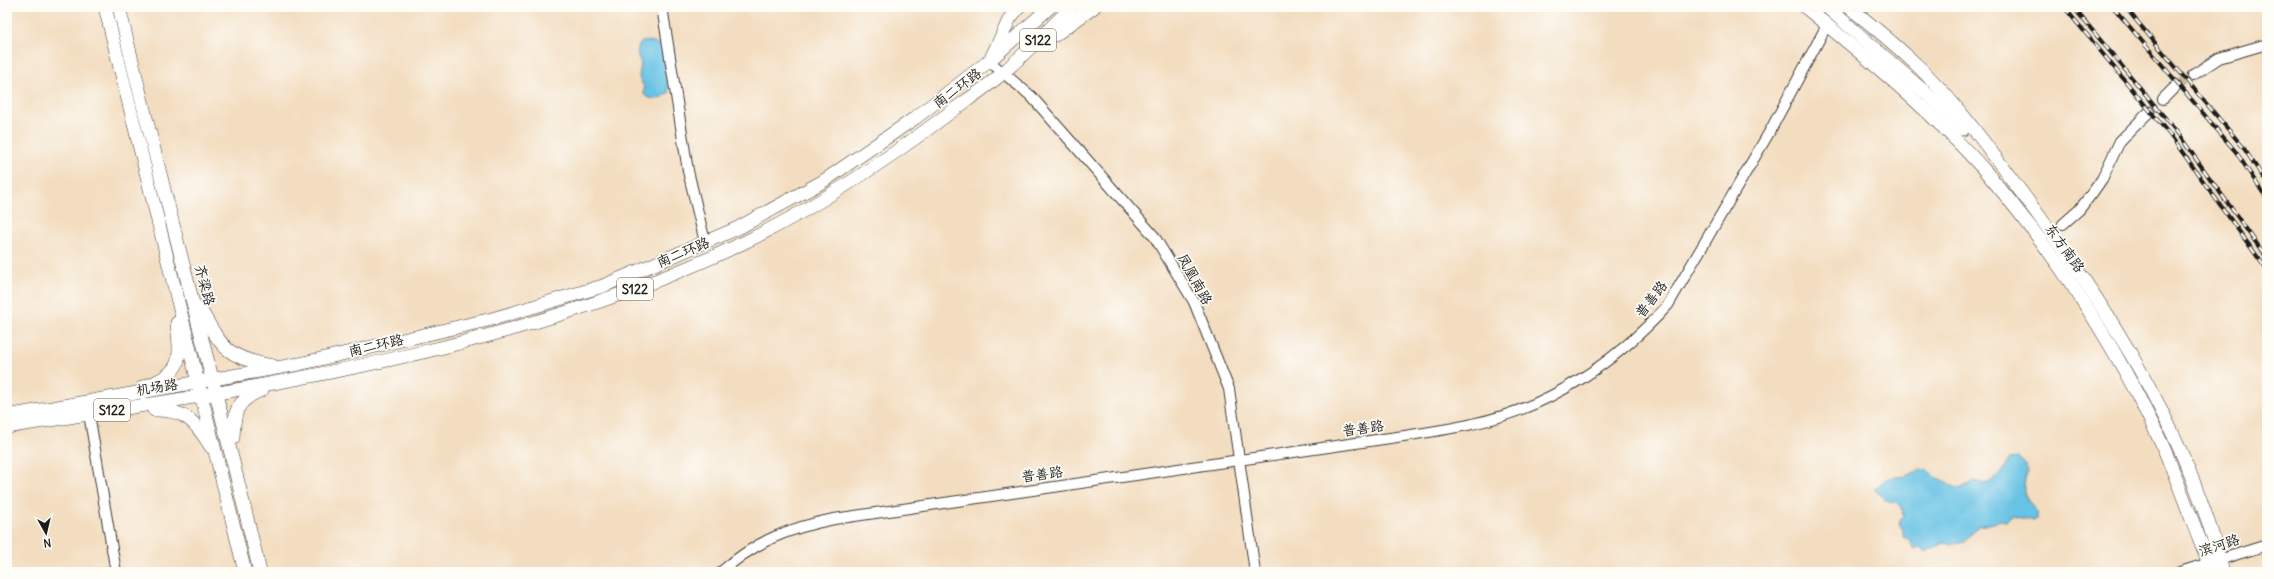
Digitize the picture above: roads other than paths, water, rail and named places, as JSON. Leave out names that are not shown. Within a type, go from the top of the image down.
[{"type":"main road","name":"齐梁路","points":[[105,7],[245,572]]},
{"type":"main road","name":"齐梁路","points":[[120,7],[156,164],[218,395],[260,572]]},
{"type":"main road","points":[[989,61],[1010,18],[1019,7]]},
{"type":"main road","name":"南二环路","points":[[218,395],[284,374],[492,319],[603,286],[738,228],[822,182],[915,118],[989,61],[1050,7]]},
{"type":"main road","name":"南二环路","points":[[214,381],[284,374],[496,333],[608,300],[682,270],[782,223],[828,197],[879,164],[1004,72],[1072,7]]},
{"type":"main road","points":[[1004,72],[1039,48],[1067,24],[1094,7]]},
{"type":"main road","name":"东方南路","points":[[1805,7],[1902,90],[1985,172],[2045,246],[2082,298],[2129,376],[2171,466],[2213,565],[2222,572]]},
{"type":"main road","points":[[1827,7],[1928,94],[2007,172]]},
{"type":"main road","name":"东方南路","points":[[1849,7],[1921,69],[1986,143],[2093,290],[2140,368],[2184,461],[2213,565]]},
{"type":"main road","points":[[96,409],[157,382],[168,375],[177,363],[180,351],[176,291]]},
{"type":"main road","points":[[190,291],[219,342],[226,350],[246,362],[284,374]]},
{"type":"main road","points":[[554,301],[560,315]]},
{"type":"main road","points":[[232,456],[233,418],[240,403],[284,374]]},
{"type":"main road","name":"机场路","points":[[7,427],[200,390],[214,381]]},
{"type":"main road","name":"机场路","points":[[200,390],[218,395]]},
{"type":"main road","points":[[96,409],[169,410],[183,414],[198,427],[217,456]]},
{"type":"main road","name":"机场路","points":[[7,416],[96,409]]},
{"type":"street","points":[[662,7],[688,171],[705,242]]},
{"type":"street","name":"普善路","points":[[721,572],[736,559],[765,540],[799,526],[834,519],[1240,460],[1472,424],[1541,401],[1576,383],[1614,356],[1646,330],[1672,299],[1770,131],[1827,25]]},
{"type":"street","points":[[2193,74],[2219,58],[2267,44]]},
{"type":"street","name":"凤凰南路","points":[[989,61],[1031,96],[1154,236],[1194,302],[1229,389],[1255,572]]},
{"type":"street","points":[[2163,99],[2176,86]]},
{"type":"street","points":[[2063,224],[2078,210],[2102,179],[2120,141],[2149,112]]},
{"type":"street","points":[[96,409],[116,572]]},
{"type":"street","name":"滨河路","points":[[2180,572],[2213,565],[2267,545]]},
{"type":"water","points":[[649,41],[663,46],[669,93],[657,99],[644,95],[644,87],[639,77],[641,63],[638,58],[638,47],[642,42]]},
{"type":"water","points":[[2018,458],[2024,463],[2028,471],[2024,484],[2024,492],[2027,500],[2037,511],[2037,519],[2034,521],[2012,516],[2006,521],[2000,520],[1994,523],[1978,526],[1965,542],[1955,544],[1944,543],[1926,552],[1921,548],[1915,550],[1910,540],[1903,537],[1903,530],[1899,522],[1903,517],[1902,508],[1899,503],[1886,501],[1874,489],[1888,478],[1907,476],[1921,469],[1928,470],[1935,477],[1959,489],[1974,482],[1988,483],[1997,478],[2010,459]]},
{"type":"tunnel","points":[[2176,86],[2193,75]]},
{"type":"tunnel","points":[[2149,112],[2163,99]]},
{"type":"railway","points":[[2064,7],[2170,135],[2267,270]]},
{"type":"railway","points":[[2073,7],[2176,131],[2267,258]]},
{"type":"railway","points":[[2113,7],[2236,152],[2267,199]]},
{"type":"railway","points":[[2125,7],[2243,147],[2267,183]]}]
